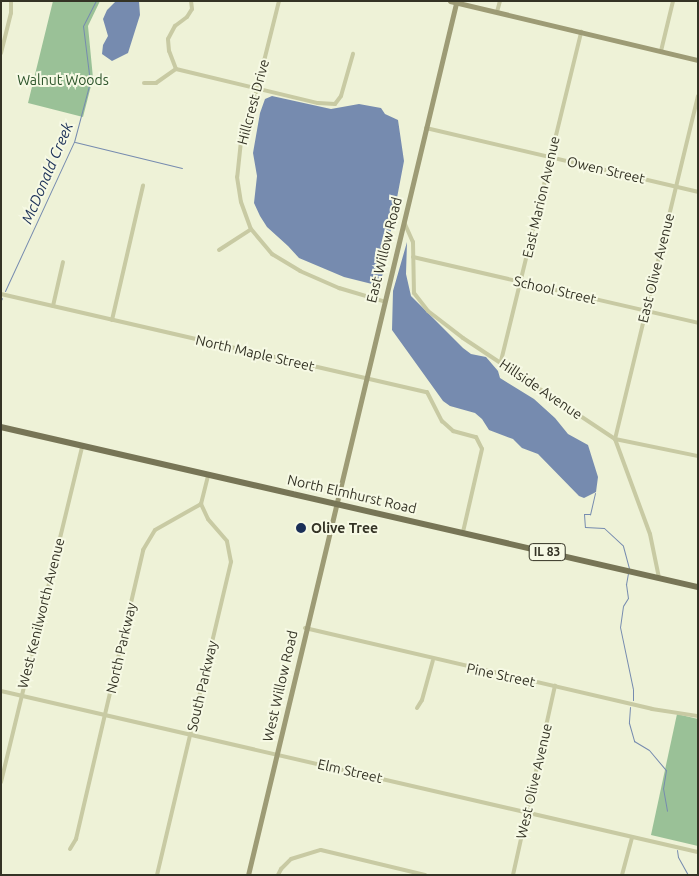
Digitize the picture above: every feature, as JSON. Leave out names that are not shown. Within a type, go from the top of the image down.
[{"type":"main road","name":"North Elmhurst Road","points":[[1,427],[698,586]]},
{"type":"street","points":[[1,53],[11,13],[11,1]]},
{"type":"street","points":[[176,70],[168,52],[168,39],[175,26],[187,17],[192,9],[191,1]]},
{"type":"street","name":"Hillcrest Drive","points":[[278,1],[257,89],[241,141],[237,177],[241,202],[251,229],[272,254],[300,271],[339,288],[383,301]]},
{"type":"street","points":[[497,12],[500,1]]},
{"type":"street","points":[[661,51],[673,1]]},
{"type":"street","points":[[453,2],[698,60]]},
{"type":"street","name":"East Willow Road","points":[[336,503],[426,128],[453,2]]},
{"type":"street","name":"East Marion Avenue","points":[[501,362],[581,32]]},
{"type":"street","points":[[144,83],[156,83],[176,70],[318,103],[335,104],[341,96],[353,54]]},
{"type":"street","name":"East Olive Avenue","points":[[615,439],[698,96]]},
{"type":"street","name":"Owen Street","points":[[426,128],[698,192]]},
{"type":"street","points":[[112,320],[143,186]]},
{"type":"street","name":"Hillside Avenue","points":[[403,219],[412,242],[414,293],[428,311],[463,338],[615,439]]},
{"type":"street","points":[[219,250],[251,229]]},
{"type":"street","name":"School Street","points":[[413,257],[698,323]]},
{"type":"street","points":[[53,306],[63,262]]},
{"type":"street","name":"North Maple Street","points":[[1,294],[427,392],[442,421],[453,431],[476,437],[482,449],[463,532]]},
{"type":"street","points":[[615,439],[698,456]]},
{"type":"street","points":[[615,439],[650,534],[659,578]]},
{"type":"street","name":"West Kenilworth Avenue","points":[[1,782],[82,446]]},
{"type":"street","points":[[202,504],[208,475]]},
{"type":"street","name":"West Willow Road","points":[[248,875],[275,754],[336,503]]},
{"type":"street","name":"North Parkway","points":[[70,848],[76,839],[143,550],[155,530],[202,504]]},
{"type":"street","name":"South Parkway","points":[[156,875],[230,562],[227,541],[208,519],[202,504]]},
{"type":"street","name":"Pine Street","points":[[305,628],[433,660],[652,709],[698,716]]},
{"type":"street","points":[[417,708],[422,700],[433,660]]},
{"type":"street","name":"West Olive Avenue","points":[[513,875],[555,686]]},
{"type":"street","name":"Elm Street","points":[[1,691],[698,852]]},
{"type":"street","points":[[622,875],[632,837]]},
{"type":"street","points":[[278,875],[291,859],[321,850],[425,875]]},
{"type":"green space","name":"Walnut Woods","points":[[53,1],[100,1],[88,26],[93,78],[83,117],[28,103]]},
{"type":"green space","points":[[677,714],[698,719],[698,846],[651,835]]},
{"type":"water","points":[[116,1],[139,1],[140,15],[128,53],[112,61],[102,54],[103,45],[108,36],[103,19],[107,10]]},
{"type":"water","points":[[272,96],[331,109],[359,104],[381,108],[385,114],[398,120],[404,161],[382,277],[376,285],[344,277],[299,258],[267,227],[260,216],[254,203],[257,176],[253,153],[260,113],[265,99]]},
{"type":"water","points":[[407,242],[406,274],[411,296],[463,348],[471,354],[486,357],[498,371],[500,378],[534,399],[555,418],[568,434],[588,445],[598,477],[596,492],[584,498],[579,496],[538,454],[522,448],[513,439],[489,430],[482,419],[475,413],[450,406],[443,401],[392,330],[393,291]]},
{"type":"waterway","name":"McDonald Creek","points":[[5,291],[74,142],[90,82],[83,26],[96,1]]},
{"type":"waterway","points":[[75,142],[182,168]]},
{"type":"waterway","points":[[595,493],[590,514],[584,514],[585,527],[604,528],[623,546],[629,568]]},
{"type":"waterway","points":[[628,573],[626,584],[628,598],[623,606],[620,627],[633,689],[633,700]]},
{"type":"waterway","points":[[630,707],[629,723],[634,741],[649,750],[666,770],[663,788],[667,811]]},
{"type":"waterway","points":[[677,850],[678,857],[688,875]]},
{"type":"place","name":"Olive Tree","points":[[301,528]]}]
